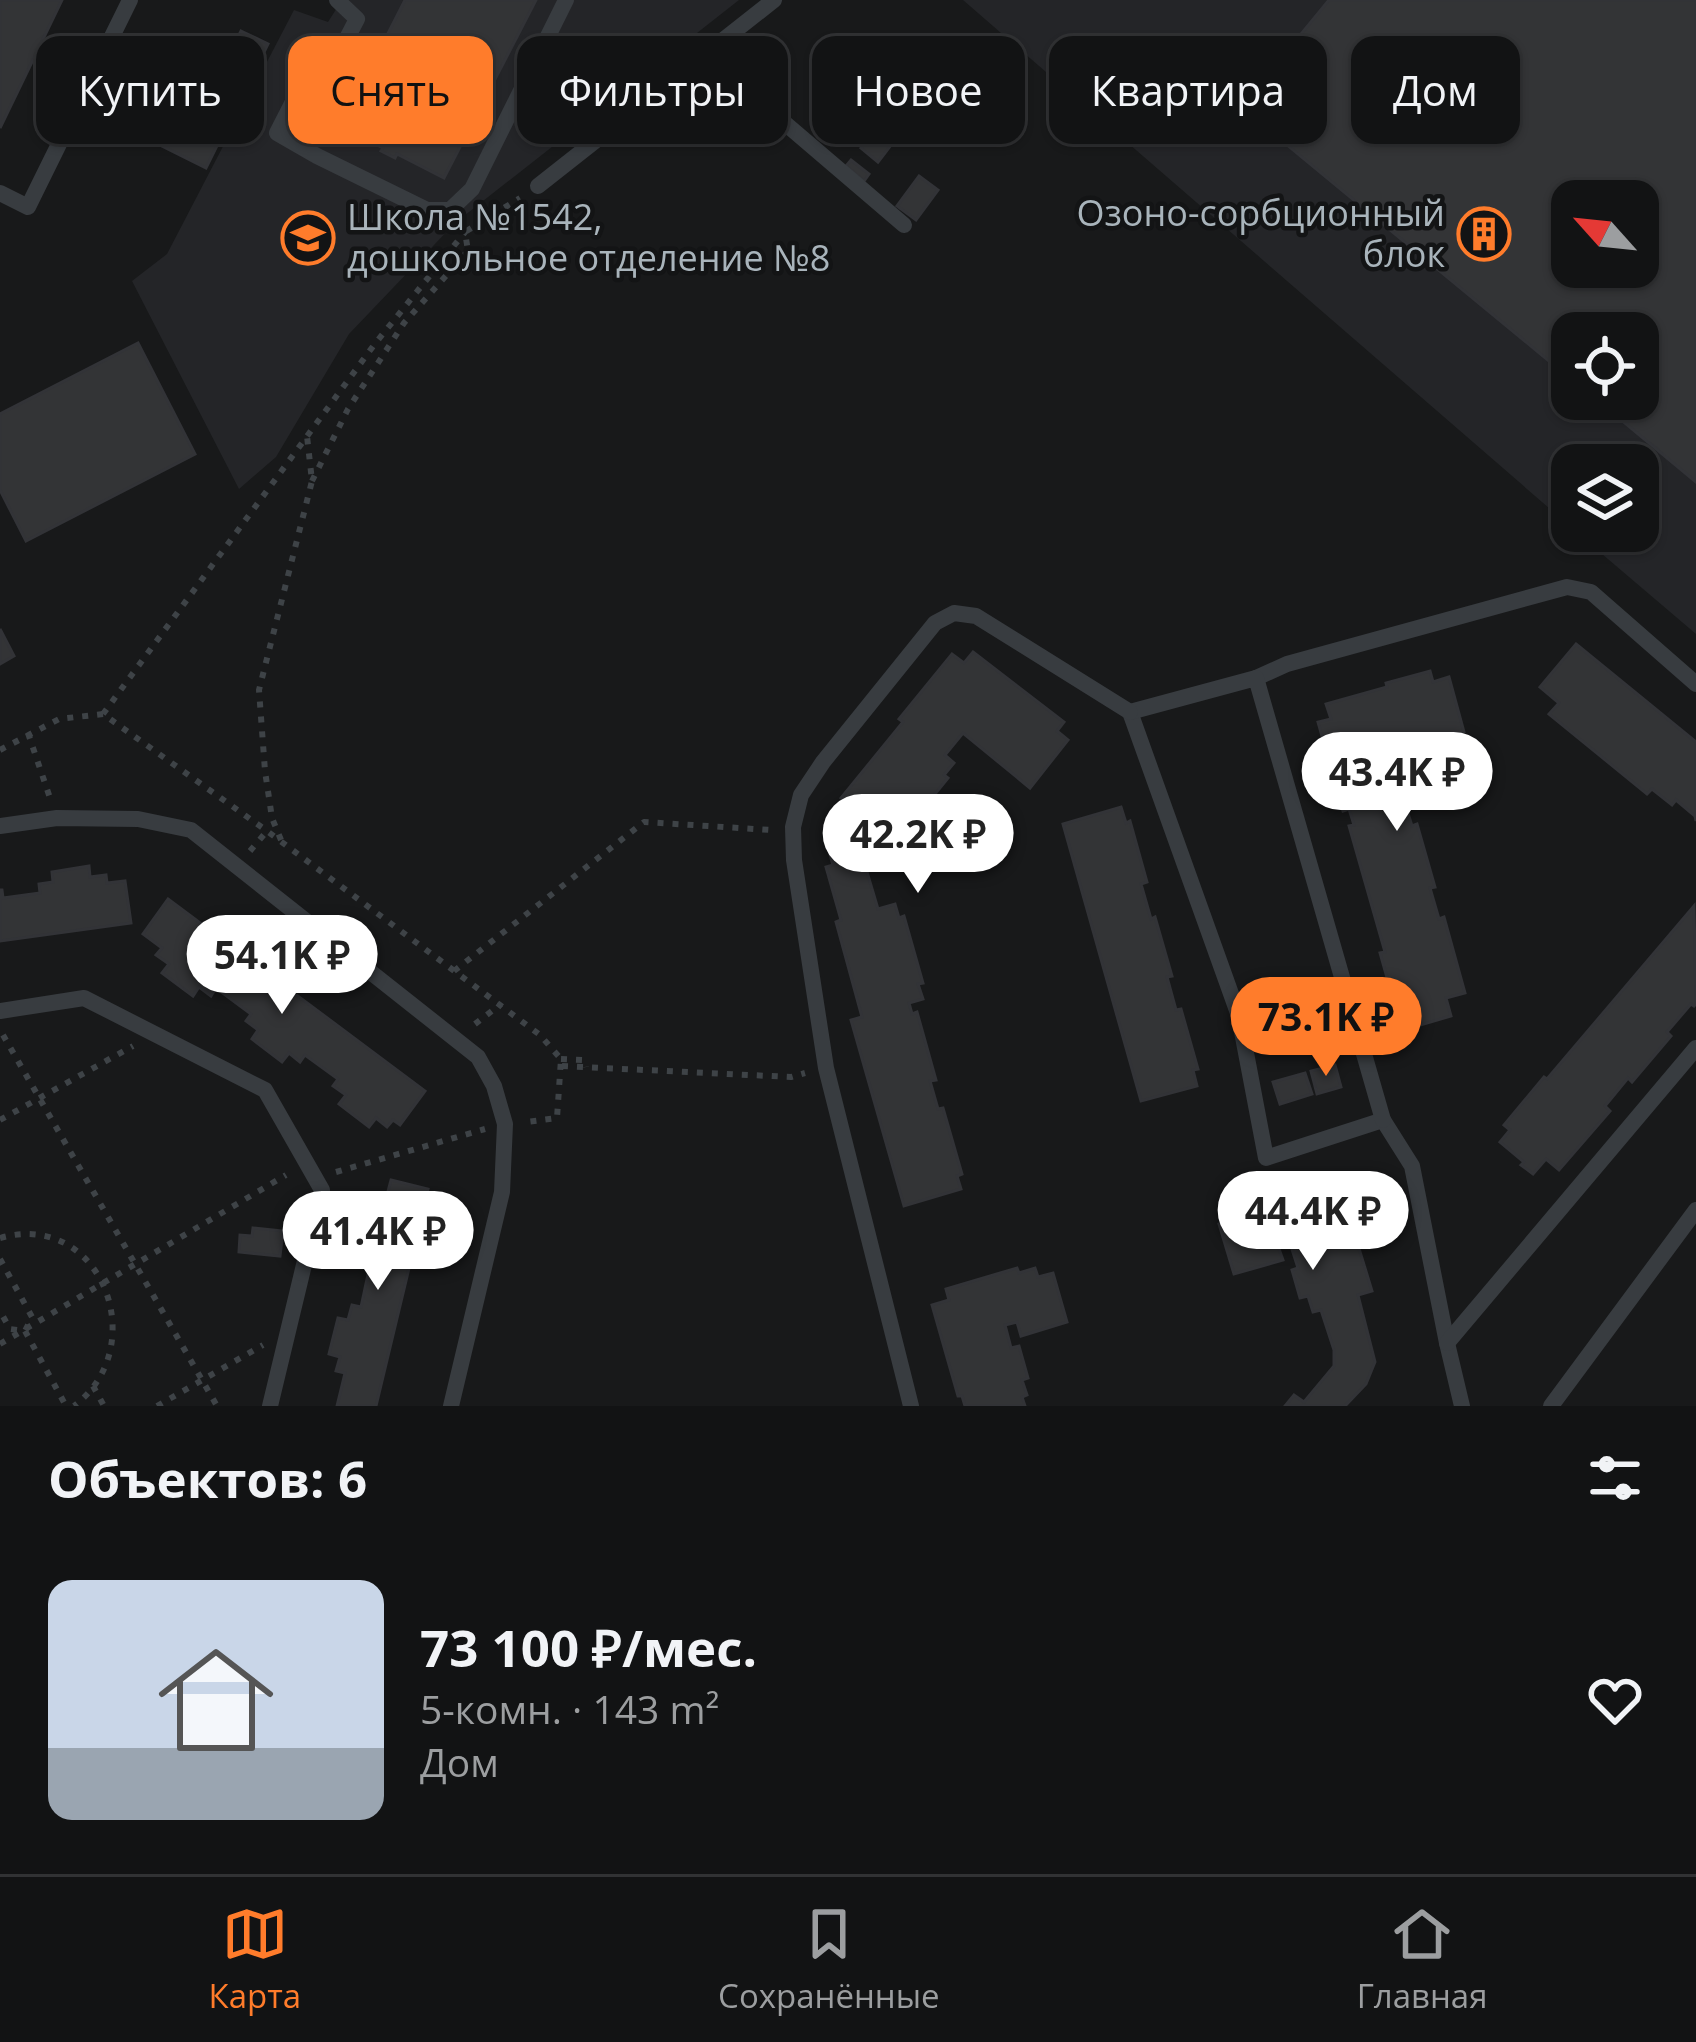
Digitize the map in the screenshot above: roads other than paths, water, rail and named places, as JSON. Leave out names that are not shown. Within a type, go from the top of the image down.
[{"type":"lane","points":[[0,193],[28,207],[130,0]]},
{"type":"lane","points":[[337,0],[357,19],[332,67],[298,92],[278,133],[428,210],[450,210],[472,189],[566,0]]},
{"type":"lane","points":[[729,36],[774,0]]},
{"type":"lane","points":[[788,126],[904,225]]},
{"type":"lane","points":[[538,186],[592,144]]},
{"type":"lane","points":[[1130,712],[1567,587],[1591,592],[1696,684]]},
{"type":"lane","points":[[911,1406],[826,1068],[793,827],[802,795],[823,762],[935,623],[954,613],[976,616],[1130,712],[1239,1016],[1266,1158],[1383,1120]]},
{"type":"lane","points":[[1256,678],[1383,1120],[1412,1166],[1462,1406]]},
{"type":"lane","points":[[0,826],[57,818],[138,819],[191,830],[478,1057],[494,1086],[505,1124],[502,1192],[451,1406]]},
{"type":"lane","points":[[0,1011],[84,998],[265,1090],[322,1190],[270,1406]]},
{"type":"lane","points":[[1239,1016],[1285,1005]]},
{"type":"lane","points":[[1447,1343],[1696,1048]]},
{"type":"lane","points":[[1551,1406],[1696,1210]]},
{"type":"place","name":"Озоно-сорбционный блок","points":[[1484,234]]},
{"type":"place","name":"Школа №1542, дошкольное отделение №8","points":[[308,238]]}]
